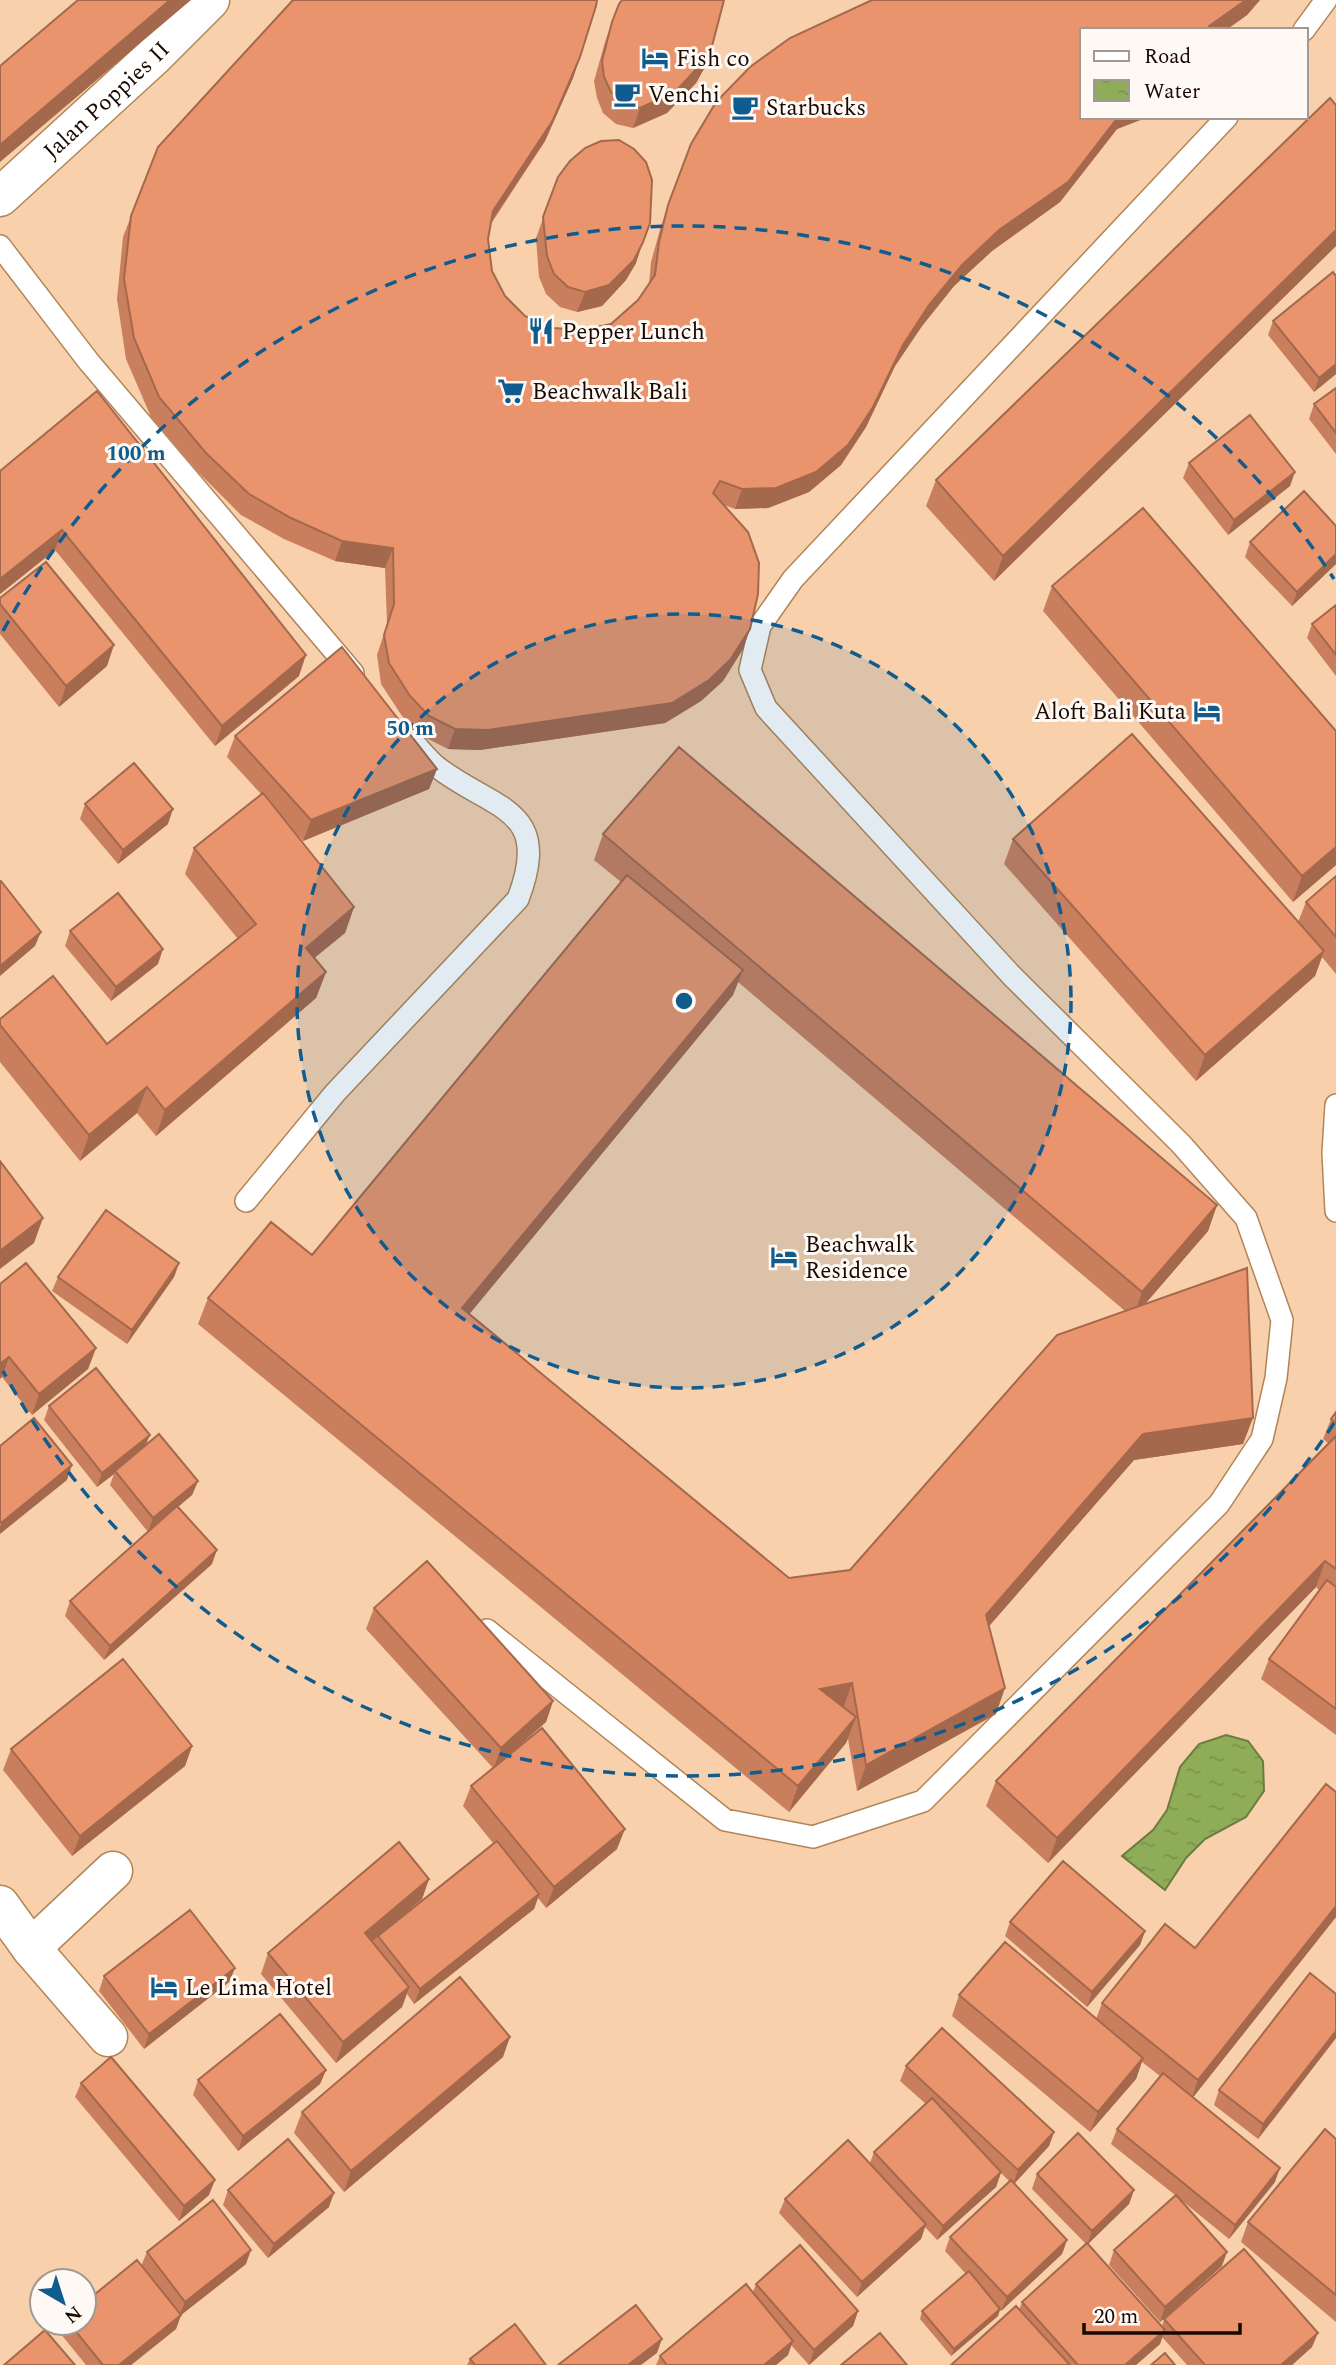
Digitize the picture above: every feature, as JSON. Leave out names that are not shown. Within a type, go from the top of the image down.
[{"type":"street","name":"Jalan Poppies II","points":[[0,197],[153,57],[210,0]]},
{"type":"street","points":[[31,1948],[113,1871]]},
{"type":"street","points":[[0,1905],[31,1948],[108,2038]]},
{"type":"lane","points":[[1305,28],[1326,0]]},
{"type":"lane","points":[[487,1630],[725,1820],[813,1837],[923,1801],[1219,1504],[1262,1439],[1276,1378],[1282,1320],[1247,1218],[1181,1144],[1011,975],[766,708],[750,670],[760,626],[793,579],[1225,119]]},
{"type":"lane","points":[[0,246],[89,362],[363,685]]},
{"type":"lane","points":[[246,1201],[335,1093],[519,899],[529,871],[531,849],[524,832],[500,803],[437,767],[396,724]]},
{"type":"lane","points":[[1336,1105],[1333,1153],[1336,1211]]},
{"type":"water","points":[[1226,1735],[1248,1741],[1263,1761],[1264,1791],[1246,1817],[1205,1839],[1186,1858],[1165,1890],[1122,1856],[1153,1830],[1167,1810],[1180,1767],[1199,1744]]},
{"type":"building","points":[[78,0],[170,0],[0,145],[0,66]]},
{"type":"building","name":"Beachwalk Bali","points":[[293,0],[597,0],[580,57],[553,120],[493,211],[488,239],[492,271],[505,296],[525,316],[553,328],[582,330],[611,324],[638,300],[655,275],[668,205],[691,144],[716,102],[750,67],[790,38],[872,0],[1246,0],[1208,28],[1080,28],[1080,119],[1116,119],[1068,182],[999,230],[962,265],[929,305],[903,345],[873,407],[848,445],[816,472],[776,488],[742,489],[720,481],[713,493],[748,532],[759,563],[758,594],[750,629],[730,660],[709,680],[672,703],[488,730],[455,729],[429,716],[410,696],[389,663],[384,635],[394,604],[393,548],[342,541],[291,518],[249,494],[206,453],[159,397],[134,338],[124,279],[131,216],[158,147]]},
{"type":"building","points":[[622,0],[724,0],[712,46],[703,62],[675,92],[640,108],[624,104],[611,92],[604,77],[602,61],[612,22]]},
{"type":"building","points":[[1330,98],[1336,105],[1336,230],[1003,556],[936,480]]},
{"type":"building","points":[[619,140],[634,149],[646,162],[652,180],[650,223],[634,260],[609,285],[585,292],[568,287],[554,274],[547,256],[543,217],[558,177],[570,161],[585,148],[601,141]]},
{"type":"building","points":[[1333,272],[1336,276],[1336,364],[1319,378],[1273,321]]},
{"type":"building","points":[[1336,388],[1336,433],[1314,404]]},
{"type":"building","points":[[97,391],[306,655],[222,726],[62,530],[0,579],[0,471]]},
{"type":"building","points":[[1250,415],[1295,472],[1234,520],[1189,463]]},
{"type":"building","points":[[1304,491],[1336,526],[1336,554],[1297,592],[1250,542]]},
{"type":"building","points":[[1143,508],[1336,731],[1336,847],[1302,876],[1052,586]]},
{"type":"building","points":[[46,562],[114,645],[66,686],[0,604],[0,598]]},
{"type":"building","points":[[1336,605],[1336,655],[1312,624]]},
{"type":"building","points":[[342,647],[437,769],[311,820],[235,736]]},
{"type":"building","points":[[1132,734],[1324,951],[1205,1055],[1013,839]]},
{"type":"building","points":[[679,747],[1217,1205],[1142,1292],[603,834]]},
{"type":"building","points":[[134,763],[173,809],[123,850],[85,804]]},
{"type":"building","points":[[263,793],[354,907],[306,948],[326,972],[165,1110],[147,1087],[89,1135],[0,1025],[0,1019],[53,976],[107,1044],[256,924],[194,848]]},
{"type":"building","points":[[627,875],[743,970],[462,1308],[789,1578],[850,1570],[1057,1335],[1247,1268],[1253,1418],[1143,1434],[986,1615],[1005,1688],[866,1765],[852,1683],[820,1689],[856,1717],[798,1786],[208,1298],[271,1222],[312,1255]]},
{"type":"building","points":[[1336,876],[1336,937],[1306,902]]},
{"type":"building","points":[[0,882],[41,932],[0,966]]},
{"type":"building","points":[[118,893],[163,949],[116,987],[70,931]]},
{"type":"building","points":[[0,1161],[43,1218],[0,1251]]},
{"type":"building","points":[[106,1210],[179,1263],[132,1330],[58,1277]]},
{"type":"building","points":[[26,1263],[96,1348],[39,1394],[9,1357],[0,1364],[0,1284]]},
{"type":"building","points":[[96,1368],[150,1435],[102,1473],[49,1406]]},
{"type":"building","points":[[34,1418],[72,1465],[1,1523],[0,1446]]},
{"type":"building","points":[[159,1434],[198,1481],[153,1518],[115,1471]]},
{"type":"building","points":[[1336,1436],[1336,1569],[1325,1561],[1057,1838],[996,1781]]},
{"type":"building","points":[[177,1506],[217,1550],[110,1646],[70,1601]]},
{"type":"building","points":[[427,1561],[553,1701],[501,1748],[374,1608]]},
{"type":"building","points":[[1327,1580],[1336,1587],[1336,1709],[1269,1659]]},
{"type":"building","points":[[123,1659],[192,1746],[80,1836],[11,1749]]},
{"type":"building","points":[[542,1728],[625,1829],[554,1887],[471,1786]]},
{"type":"building","points":[[1326,1784],[1336,1792],[1336,1906],[1198,2080],[1102,2003],[1165,1924],[1195,1948]]},
{"type":"building","points":[[497,1841],[539,1894],[420,1989],[378,1936]]},
{"type":"building","points":[[399,1842],[429,1879],[365,1933],[409,1987],[343,2042],[268,1953]]},
{"type":"building","points":[[1063,1861],[1145,1931],[1092,1992],[1010,1922]]},
{"type":"building","name":"Le Lima Hotel","points":[[190,1910],[235,1968],[149,2034],[104,1976]]},
{"type":"building","points":[[1005,1942],[1143,2058],[1098,2112],[959,1995]]},
{"type":"building","points":[[1310,1973],[1336,1994],[1336,2031],[1263,2124],[1219,2090]]},
{"type":"building","points":[[460,1977],[510,2037],[351,2171],[302,2112]]},
{"type":"building","points":[[280,2014],[326,2070],[243,2136],[198,2080]]},
{"type":"building","points":[[942,2028],[1054,2132],[1018,2170],[906,2066]]},
{"type":"building","points":[[111,2057],[215,2180],[184,2206],[81,2083]]},
{"type":"building","points":[[1163,2073],[1280,2168],[1235,2225],[1117,2129]]},
{"type":"building","points":[[932,2098],[1001,2172],[943,2226],[874,2152]]},
{"type":"building","points":[[1325,2129],[1336,2139],[1336,2295],[1248,2222]]},
{"type":"building","points":[[1078,2133],[1134,2190],[1092,2231],[1037,2174]]},
{"type":"building","points":[[288,2139],[334,2193],[274,2244],[228,2190]]},
{"type":"building","points":[[848,2140],[926,2224],[862,2282],[785,2199]]},
{"type":"building","points":[[1011,2180],[1067,2240],[1007,2297],[950,2237]]},
{"type":"building","points":[[1176,2195],[1227,2252],[1165,2307],[1114,2250]]},
{"type":"building","points":[[213,2200],[251,2250],[185,2302],[147,2252]]},
{"type":"building","points":[[1087,2243],[1165,2330],[1125,2365],[1078,2365],[1022,2302]]},
{"type":"building","points":[[800,2245],[858,2311],[814,2350],[756,2284]]},
{"type":"building","points":[[1244,2249],[1318,2333],[1281,2365],[1205,2365],[1164,2319]]},
{"type":"building","points":[[137,2260],[181,2315],[119,2365],[103,2365],[80,2337],[98,2337],[98,2292]]},
{"type":"building","points":[[969,2271],[1000,2309],[954,2349],[922,2311]]},
{"type":"building","points":[[746,2284],[793,2341],[764,2365],[667,2365],[660,2356]]},
{"type":"building","points":[[636,2305],[662,2339],[628,2365],[558,2365]]},
{"type":"building","points":[[1016,2306],[1070,2365],[951,2365]]},
{"type":"building","points":[[515,2324],[546,2365],[475,2365],[470,2359]]},
{"type":"building","points":[[880,2333],[907,2365],[841,2365]]},
{"type":"building","points":[[37,2337],[51,2337],[75,2365],[4,2365]]},
{"type":"building","points":[[1165,2353],[1175,2365],[1151,2365]]},
{"type":"place","name":"Fish co","points":[[655,58]]},
{"type":"place","name":"Venchi","points":[[627,94]]},
{"type":"place","name":"Starbucks","points":[[745,107]]},
{"type":"place","name":"Pepper Lunch","points":[[541,331]]},
{"type":"place","name":"Beachwalk Bali","points":[[511,391]]},
{"type":"place","name":"Aloft Bali Kuta","points":[[1207,711]]},
{"type":"place","name":"Beachwalk Residence","points":[[784,1257]]},
{"type":"place","name":"Le Lima Hotel","points":[[164,1987]]}]
